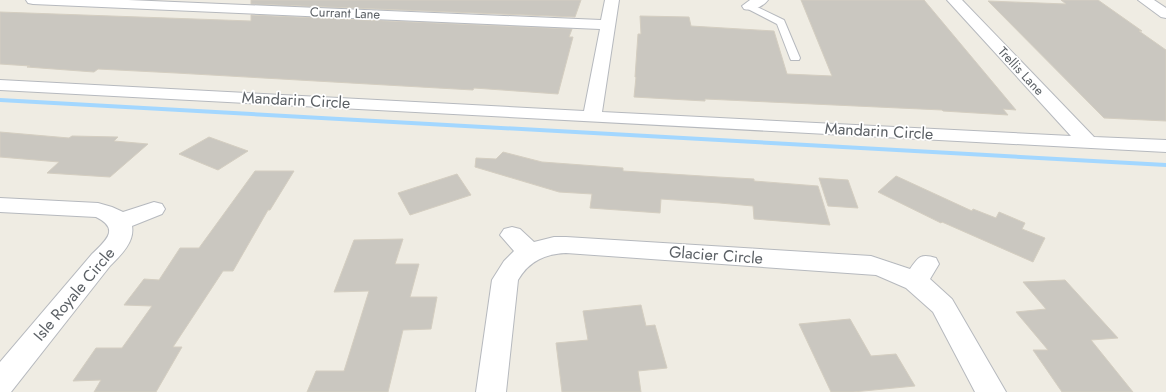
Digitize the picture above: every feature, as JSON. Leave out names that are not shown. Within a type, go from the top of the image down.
[{"type":"street","name":"Currant Lane","points":[[33,0],[608,24]]},
{"type":"street","points":[[592,116],[612,0]]},
{"type":"street","points":[[749,6],[761,0]]},
{"type":"street","name":"Trellis Lane","points":[[954,0],[1088,143]]},
{"type":"street","points":[[1145,0],[1166,14]]},
{"type":"street","name":"Mandarin Circle","points":[[0,84],[1166,146]]},
{"type":"street","points":[[0,205],[98,210],[108,212],[115,216],[119,222],[154,209]]},
{"type":"street","name":"Isle Royale Circle","points":[[0,383],[101,260],[117,243],[120,237],[119,222]]},
{"type":"street","points":[[512,235],[530,253]]},
{"type":"street","name":"Glacier Circle","points":[[491,392],[505,280],[511,267],[530,253],[552,245],[567,244],[871,265],[885,269],[921,273],[943,306],[956,332],[991,392]]},
{"type":"lane","points":[[749,6],[781,22],[795,58]]},
{"type":"building","points":[[251,0],[581,0],[575,17],[251,4]]},
{"type":"building","points":[[801,0],[924,0],[1016,110],[1003,109],[1008,115],[942,110],[634,97],[638,34],[641,34],[640,16],[689,17],[691,26],[774,31],[787,74],[832,76]]},
{"type":"building","points":[[1061,0],[1098,0],[1166,50],[1166,121],[1104,118],[988,1],[1066,4]]},
{"type":"building","points":[[0,12],[251,21],[251,15],[572,29],[569,37],[573,37],[558,94],[474,88],[473,90],[98,69],[94,72],[0,64]]},
{"type":"building","points":[[0,132],[69,138],[72,136],[118,137],[114,141],[148,144],[110,177],[47,173],[59,162],[0,157]]},
{"type":"building","points":[[209,137],[248,151],[218,170],[179,154]]},
{"type":"building","points":[[503,152],[542,162],[623,168],[623,171],[754,179],[754,181],[818,186],[830,225],[754,219],[753,206],[720,203],[661,199],[660,213],[590,208],[592,194],[559,192],[475,167],[476,158],[496,159]]},
{"type":"building","points":[[255,171],[294,171],[270,210],[268,210],[233,271],[223,271],[173,347],[182,347],[156,392],[94,392],[101,380],[73,381],[96,348],[122,348],[152,306],[124,305],[144,279],[159,280],[180,248],[199,248]]},
{"type":"building","points":[[457,174],[471,195],[410,215],[398,193]]},
{"type":"building","points":[[896,176],[972,211],[973,209],[996,218],[999,212],[1025,223],[1022,229],[1045,238],[1033,262],[942,222],[941,223],[878,192]]},
{"type":"building","points":[[819,178],[848,180],[858,208],[828,206]]},
{"type":"building","points":[[403,239],[395,264],[419,264],[410,297],[437,297],[431,329],[403,330],[388,392],[307,392],[316,371],[344,371],[369,291],[334,292],[354,240]]},
{"type":"building","points":[[1065,280],[1118,338],[1091,340],[1133,392],[1062,392],[1033,350],[1048,350],[1016,312],[1046,309],[1023,282]]},
{"type":"building","points":[[641,305],[646,326],[655,325],[667,368],[638,371],[641,392],[562,392],[556,343],[588,340],[583,311]]},
{"type":"building","points":[[850,319],[871,356],[896,354],[915,386],[853,392],[831,392],[799,324]]},
{"type":"waterway","points":[[0,100],[1166,165]]}]
